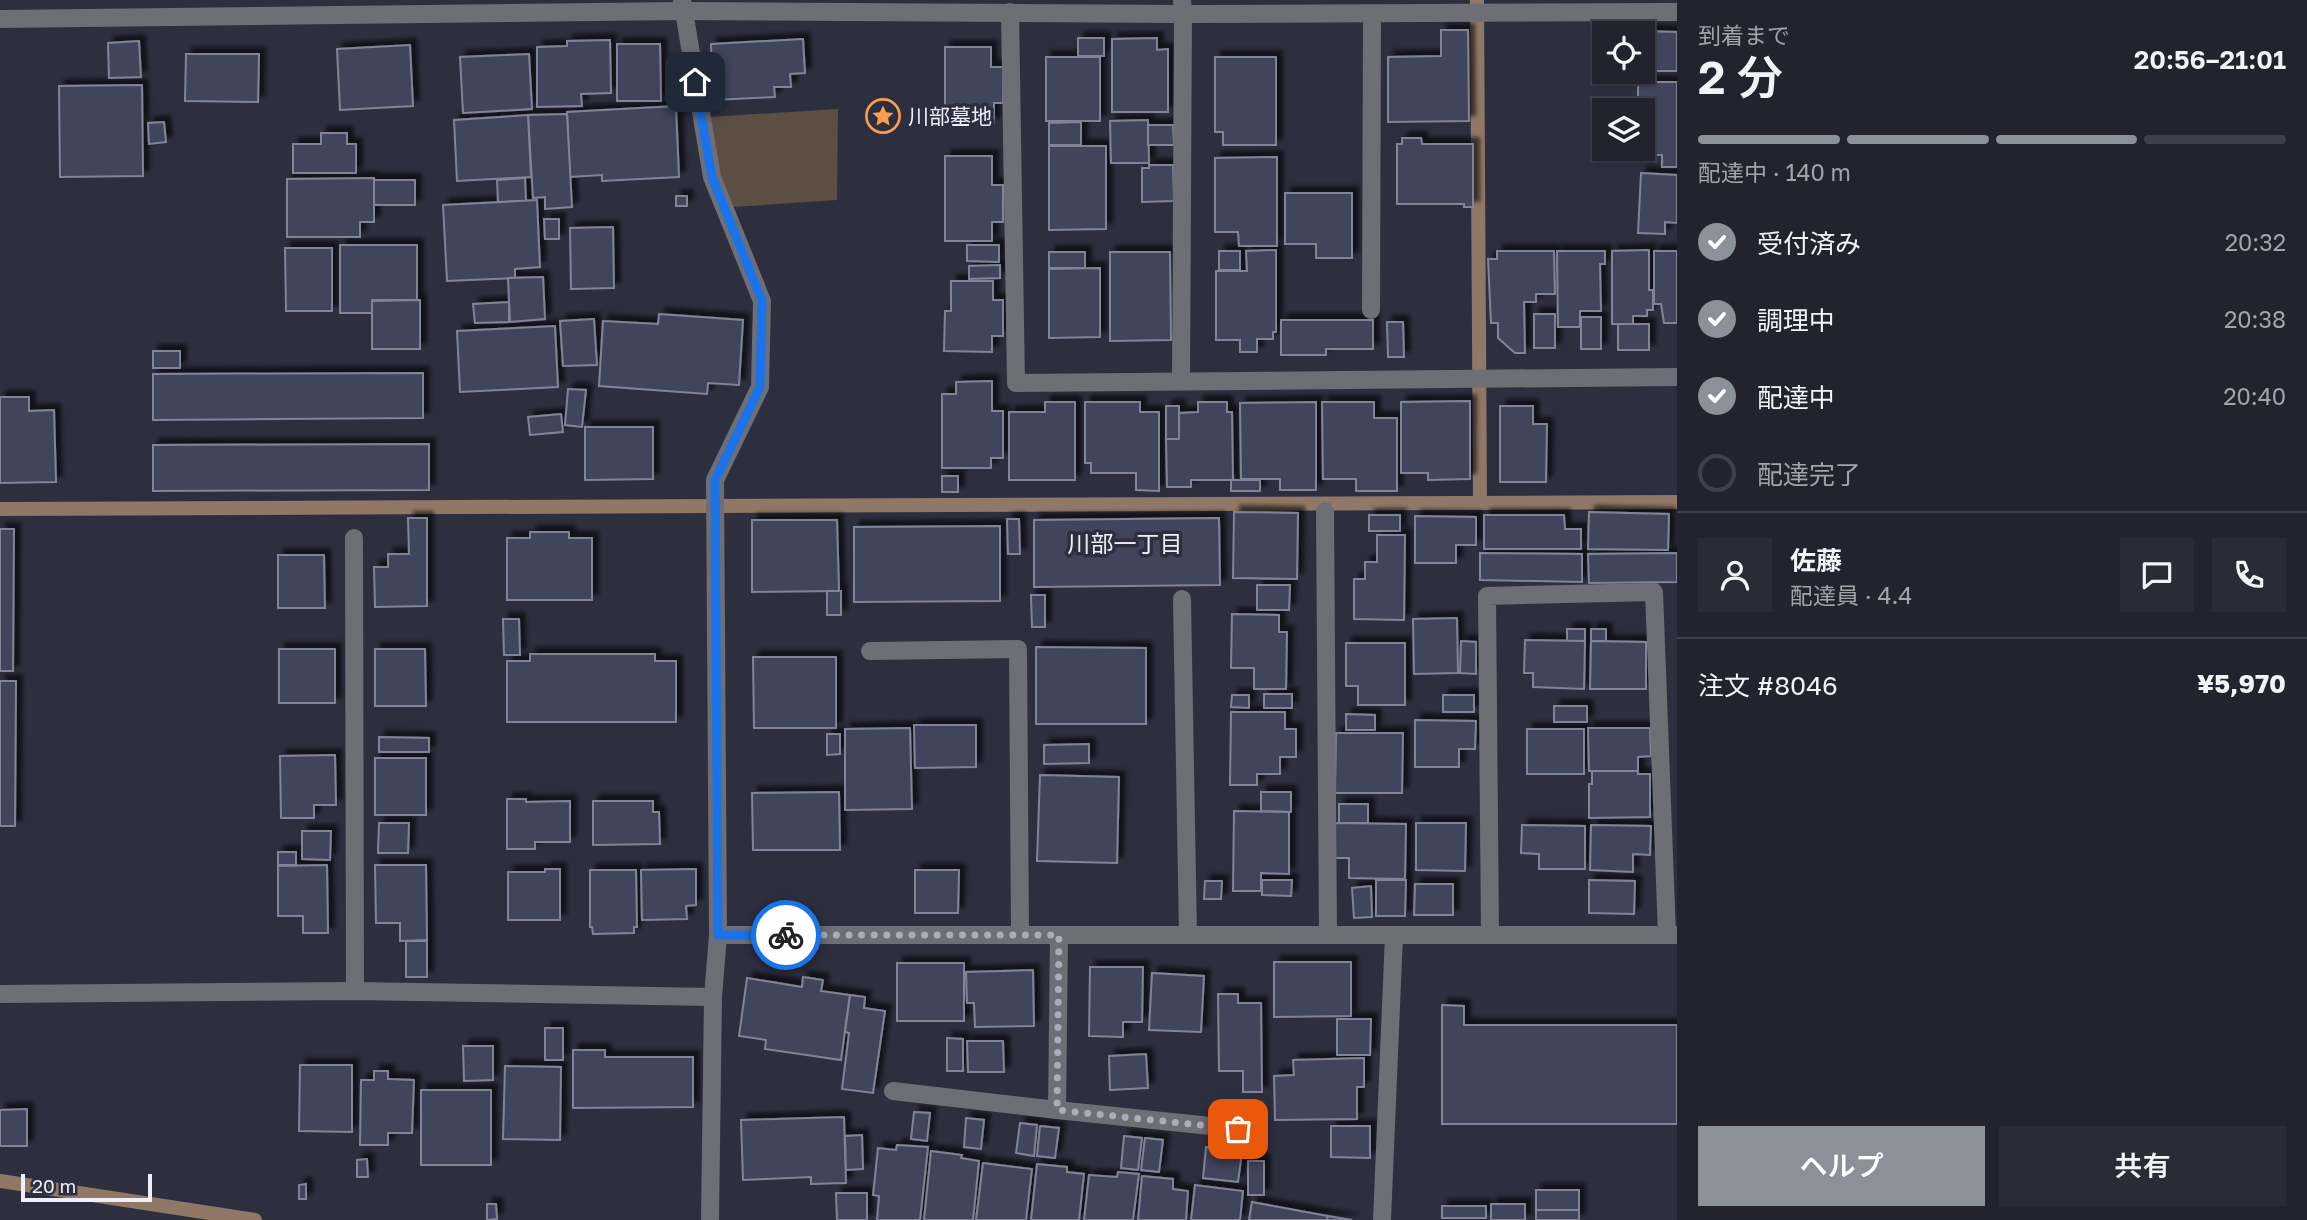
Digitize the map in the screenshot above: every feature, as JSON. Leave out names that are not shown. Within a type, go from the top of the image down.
[{"type":"street","points":[[682,6],[712,177],[762,301],[760,387],[715,480],[718,935],[713,997],[710,1220]]},
{"type":"street","points":[[0,19],[267,8],[682,6],[963,6],[1010,12],[1183,7],[1372,13],[1677,12]]},
{"type":"street","points":[[1181,382],[1183,7]]},
{"type":"street","points":[[1010,12],[1016,383],[1677,377]]},
{"type":"street","points":[[1371,310],[1372,13]]},
{"type":"street","points":[[1325,511],[1328,934]]},
{"type":"street","points":[[354,538],[355,991]]},
{"type":"street","points":[[718,935],[1672,935],[1654,592],[1487,596],[1490,934]]},
{"type":"street","points":[[1182,599],[1188,935]]},
{"type":"street","points":[[870,652],[1018,649],[1020,934]]},
{"type":"street","points":[[1382,1220],[1394,934]]},
{"type":"street","points":[[1057,1110],[1059,935]]},
{"type":"street","points":[[0,994],[355,991],[713,997]]},
{"type":"street","points":[[893,1091],[1238,1129]]},
{"type":"shaded area","points":[[838,109],[837,200],[733,207],[718,170],[708,117]]},
{"type":"building","points":[[1441,30],[1468,30],[1469,121],[1388,122],[1388,57],[1441,56]]},
{"type":"building","points":[[1655,31],[1677,32],[1677,71],[1655,71]]},
{"type":"building","points":[[1078,38],[1104,38],[1104,56],[1078,56]]},
{"type":"building","points":[[1157,38],[1157,50],[1168,49],[1168,112],[1112,112],[1112,39]]},
{"type":"building","points":[[803,39],[805,73],[790,74],[791,87],[774,87],[775,97],[713,100],[711,44]]},
{"type":"building","points":[[610,40],[611,93],[581,94],[582,106],[537,107],[537,47],[567,46],[567,41]]},
{"type":"building","points":[[139,41],[141,77],[109,78],[108,43]]},
{"type":"building","points":[[617,44],[660,44],[661,101],[617,101]]},
{"type":"building","points":[[410,45],[413,106],[340,110],[337,49]]},
{"type":"building","points":[[945,47],[991,47],[991,67],[1003,67],[1003,103],[994,103],[994,123],[945,123]]},
{"type":"building","points":[[186,54],[259,54],[258,102],[185,101]]},
{"type":"building","points":[[529,54],[532,109],[463,113],[460,57]]},
{"type":"building","points":[[1046,57],[1100,57],[1100,121],[1046,121]]},
{"type":"building","points":[[1215,57],[1276,57],[1276,145],[1223,145],[1223,132],[1215,132]]},
{"type":"building","points":[[1677,82],[1677,167],[1662,167],[1662,155],[1655,155],[1655,98],[1638,98],[1638,84]]},
{"type":"building","points":[[142,85],[143,176],[60,177],[59,86]]},
{"type":"building","points":[[676,106],[679,177],[602,181],[602,175],[570,177],[567,112]]},
{"type":"building","points":[[567,114],[572,207],[545,209],[545,197],[533,198],[528,115]]},
{"type":"building","points":[[528,115],[531,177],[457,181],[454,120]]},
{"type":"building","points":[[1148,120],[1149,163],[1111,163],[1110,121]]},
{"type":"building","points":[[164,122],[166,142],[149,144],[148,123]]},
{"type":"building","points":[[1081,122],[1081,145],[1049,145],[1049,123]]},
{"type":"building","points":[[1148,125],[1173,125],[1174,145],[1148,145]]},
{"type":"building","points":[[321,133],[347,133],[347,144],[356,144],[356,173],[293,173],[293,144],[321,144]]},
{"type":"building","points":[[1402,138],[1421,138],[1422,144],[1473,144],[1473,207],[1464,207],[1464,204],[1397,204],[1397,144],[1402,144]]},
{"type":"building","points":[[1049,146],[1106,146],[1106,229],[1049,230]]},
{"type":"building","points":[[945,156],[992,156],[992,185],[1003,185],[1003,222],[992,222],[992,241],[945,241]]},
{"type":"building","points":[[1277,157],[1277,246],[1239,246],[1238,232],[1215,232],[1215,158]]},
{"type":"building","points":[[1149,165],[1173,165],[1174,201],[1142,202],[1142,168],[1149,168]]},
{"type":"building","points":[[1641,173],[1677,175],[1677,223],[1665,222],[1665,234],[1638,233]]},
{"type":"building","points":[[374,178],[374,222],[360,222],[360,237],[287,237],[287,179]]},
{"type":"building","points":[[525,178],[526,201],[498,202],[497,180]]},
{"type":"building","points":[[374,180],[415,180],[415,205],[374,205]]},
{"type":"building","points":[[1285,193],[1352,193],[1352,258],[1316,258],[1316,244],[1285,244]]},
{"type":"building","points":[[676,196],[687,196],[687,206],[676,206]]},
{"type":"building","points":[[537,200],[540,267],[515,269],[515,278],[447,281],[443,205]]},
{"type":"building","points":[[544,219],[559,219],[559,239],[545,239]]},
{"type":"building","points":[[613,227],[614,288],[571,289],[570,228]]},
{"type":"building","points":[[340,245],[417,245],[417,300],[372,300],[372,313],[340,313]]},
{"type":"building","points":[[967,245],[999,245],[999,262],[967,261]]},
{"type":"building","points":[[285,248],[332,248],[332,311],[286,311]]},
{"type":"building","points":[[1276,250],[1276,332],[1273,332],[1273,339],[1257,339],[1257,352],[1240,352],[1240,340],[1216,340],[1216,271],[1247,271],[1246,251]]},
{"type":"building","points":[[1649,250],[1649,290],[1653,290],[1653,310],[1647,310],[1647,316],[1633,316],[1633,324],[1612,324],[1612,251]]},
{"type":"building","points":[[1219,251],[1240,251],[1240,270],[1219,270]]},
{"type":"building","points":[[1497,251],[1554,251],[1555,294],[1536,294],[1536,302],[1524,302],[1525,353],[1515,353],[1498,338],[1498,323],[1491,323],[1488,259],[1497,259]]},
{"type":"building","points":[[1557,251],[1605,251],[1605,264],[1600,264],[1601,311],[1580,311],[1580,327],[1558,327]]},
{"type":"building","points":[[1654,251],[1677,251],[1677,323],[1664,323],[1661,304],[1654,304]]},
{"type":"building","points":[[1049,252],[1085,252],[1085,268],[1049,268]]},
{"type":"building","points":[[1110,252],[1170,252],[1171,340],[1110,341]]},
{"type":"building","points":[[1000,265],[1000,278],[969,279],[969,266]]},
{"type":"building","points":[[1100,268],[1100,337],[1049,338],[1049,269]]},
{"type":"building","points":[[543,277],[545,319],[510,322],[508,278]]},
{"type":"building","points":[[951,281],[993,281],[993,300],[1003,300],[1003,336],[992,336],[992,352],[944,351],[945,311],[951,311]]},
{"type":"building","points":[[420,300],[420,349],[372,349],[372,301]]},
{"type":"building","points":[[509,302],[509,322],[475,323],[473,304]]},
{"type":"building","points":[[659,314],[743,320],[739,385],[708,383],[707,394],[599,386],[603,321],[658,324]]},
{"type":"building","points":[[1534,314],[1555,314],[1555,348],[1534,348]]},
{"type":"building","points":[[1581,317],[1601,317],[1601,349],[1581,349]]},
{"type":"building","points":[[594,319],[597,365],[563,366],[560,321]]},
{"type":"building","points":[[1281,320],[1373,320],[1373,349],[1326,349],[1326,355],[1281,355]]},
{"type":"building","points":[[1387,322],[1403,322],[1404,357],[1388,357]]},
{"type":"building","points":[[1618,324],[1649,324],[1649,350],[1618,350]]},
{"type":"building","points":[[555,326],[558,387],[460,392],[457,331]]},
{"type":"building","points":[[153,351],[180,351],[180,368],[153,368]]},
{"type":"building","points":[[423,373],[423,418],[153,420],[153,374]]},
{"type":"building","points":[[992,381],[992,411],[1003,411],[1003,458],[991,458],[991,468],[942,468],[942,394],[956,394],[956,382]]},
{"type":"building","points":[[568,389],[586,390],[582,427],[565,425]]},
{"type":"building","points":[[0,397],[29,397],[29,411],[54,410],[56,482],[0,483]]},
{"type":"building","points":[[1470,401],[1470,479],[1428,480],[1428,473],[1401,473],[1401,402]]},
{"type":"building","points":[[1045,402],[1075,402],[1075,480],[1009,480],[1009,412],[1045,412]]},
{"type":"building","points":[[1085,402],[1140,402],[1140,412],[1159,412],[1159,491],[1136,490],[1136,473],[1091,473],[1091,463],[1085,463]]},
{"type":"building","points":[[1198,402],[1227,402],[1227,412],[1232,412],[1233,480],[1191,480],[1191,487],[1167,487],[1166,439],[1179,439],[1179,413],[1198,412]]},
{"type":"building","points":[[1316,402],[1316,490],[1280,490],[1280,479],[1241,479],[1240,403]]},
{"type":"building","points":[[1322,402],[1374,402],[1374,418],[1397,418],[1397,491],[1356,491],[1356,479],[1323,479]]},
{"type":"building","points":[[1166,406],[1179,406],[1179,439],[1166,439]]},
{"type":"building","points":[[1500,406],[1533,406],[1533,424],[1547,424],[1546,482],[1500,482]]},
{"type":"building","points":[[561,414],[563,432],[530,435],[528,417]]},
{"type":"building","points":[[585,427],[653,427],[653,479],[585,480]]},
{"type":"building","points":[[429,444],[429,490],[153,491],[153,445]]},
{"type":"building","points":[[942,476],[958,476],[958,492],[942,492]]},
{"type":"building","points":[[1231,480],[1260,480],[1260,491],[1231,491]]},
{"type":"building","points":[[1234,512],[1298,513],[1297,579],[1233,578]]},
{"type":"building","points":[[1589,512],[1669,514],[1668,550],[1588,549]]},
{"type":"building","points":[[1369,515],[1400,515],[1400,531],[1369,531]]},
{"type":"building","points":[[1484,515],[1564,515],[1565,529],[1581,529],[1581,549],[1484,549]]},
{"type":"building","points":[[1415,516],[1476,517],[1476,545],[1456,545],[1456,563],[1415,563]]},
{"type":"building","points":[[408,518],[427,518],[427,606],[375,607],[374,567],[388,567],[388,554],[409,554]]},
{"type":"building","points":[[1219,518],[1220,585],[1034,587],[1034,520]]},
{"type":"building","points":[[1007,519],[1019,519],[1020,554],[1008,554]]},
{"type":"building","points":[[752,520],[837,520],[839,591],[752,592]]},
{"type":"building","points":[[1000,526],[1000,601],[854,602],[854,527]]},
{"type":"building","points":[[0,529],[14,529],[13,671],[0,671]]},
{"type":"building","points":[[530,532],[569,532],[569,538],[592,538],[592,600],[507,600],[507,538],[530,538]]},
{"type":"building","points":[[1377,535],[1405,535],[1404,620],[1354,619],[1354,579],[1365,579],[1365,562],[1377,562]]},
{"type":"building","points":[[1480,553],[1582,554],[1582,582],[1480,580]]},
{"type":"building","points":[[1677,553],[1677,582],[1589,583],[1588,554]]},
{"type":"building","points":[[278,555],[324,555],[325,608],[278,608]]},
{"type":"building","points":[[1257,585],[1290,585],[1289,610],[1257,610]]},
{"type":"building","points":[[827,591],[841,591],[841,615],[827,615]]},
{"type":"building","points":[[1031,595],[1045,595],[1045,627],[1032,627]]},
{"type":"building","points":[[1232,614],[1279,615],[1279,632],[1287,632],[1286,689],[1254,689],[1254,668],[1231,668]]},
{"type":"building","points":[[1457,618],[1458,673],[1414,674],[1413,619]]},
{"type":"building","points":[[503,619],[519,619],[520,655],[504,655]]},
{"type":"building","points":[[1567,629],[1585,629],[1585,641],[1567,641]]},
{"type":"building","points":[[1591,629],[1606,629],[1606,641],[1591,641]]},
{"type":"building","points":[[1525,640],[1585,641],[1584,689],[1533,687],[1533,673],[1524,673]]},
{"type":"building","points":[[1461,641],[1476,642],[1476,674],[1460,673]]},
{"type":"building","points":[[1591,641],[1646,642],[1646,689],[1590,689]]},
{"type":"building","points":[[1346,643],[1405,643],[1405,705],[1358,705],[1358,686],[1346,686]]},
{"type":"building","points":[[1036,647],[1146,648],[1146,724],[1036,724]]},
{"type":"building","points":[[279,649],[335,649],[335,703],[279,703]]},
{"type":"building","points":[[375,649],[425,649],[426,706],[375,706]]},
{"type":"building","points":[[530,654],[655,654],[655,661],[676,661],[676,722],[507,722],[507,661],[530,661]]},
{"type":"building","points":[[753,657],[836,657],[836,728],[754,728]]},
{"type":"building","points":[[0,681],[16,681],[15,826],[0,826]]},
{"type":"building","points":[[1264,694],[1292,694],[1292,708],[1264,708]]},
{"type":"building","points":[[1232,695],[1249,695],[1249,708],[1231,707]]},
{"type":"building","points":[[1443,695],[1474,695],[1474,712],[1443,712]]},
{"type":"building","points":[[1554,706],[1587,706],[1587,722],[1554,722]]},
{"type":"building","points":[[1231,712],[1285,712],[1285,729],[1296,729],[1296,757],[1280,757],[1280,774],[1257,774],[1257,785],[1230,785]]},
{"type":"building","points":[[1346,714],[1375,715],[1375,730],[1346,730]]},
{"type":"building","points":[[1415,720],[1476,721],[1475,749],[1459,749],[1459,767],[1415,767]]},
{"type":"building","points":[[914,725],[976,725],[976,767],[915,768]]},
{"type":"building","points":[[910,728],[912,809],[845,810],[845,729]]},
{"type":"building","points":[[1588,728],[1650,728],[1651,756],[1638,757],[1638,771],[1589,771]]},
{"type":"building","points":[[1527,729],[1584,729],[1584,774],[1527,774]]},
{"type":"building","points":[[1336,733],[1403,733],[1402,793],[1335,793]]},
{"type":"building","points":[[827,734],[840,734],[840,754],[827,755]]},
{"type":"building","points":[[379,737],[429,738],[429,752],[379,752]]},
{"type":"building","points":[[1089,744],[1089,763],[1044,764],[1044,745]]},
{"type":"building","points":[[335,755],[336,805],[314,805],[314,818],[281,818],[280,756]]},
{"type":"building","points":[[375,758],[426,758],[426,815],[375,815]]},
{"type":"building","points":[[1592,771],[1638,771],[1638,774],[1650,774],[1650,817],[1589,818],[1589,784],[1592,784]]},
{"type":"building","points":[[1040,775],[1119,777],[1117,863],[1037,861]]},
{"type":"building","points":[[839,792],[840,850],[753,850],[752,793]]},
{"type":"building","points":[[1261,792],[1291,792],[1291,812],[1261,811]]},
{"type":"building","points":[[507,799],[526,799],[526,802],[570,801],[570,842],[535,842],[535,849],[507,849]]},
{"type":"building","points":[[593,801],[653,801],[653,812],[659,812],[660,844],[593,845]]},
{"type":"building","points":[[1339,804],[1368,804],[1368,823],[1339,823]]},
{"type":"building","points":[[1234,811],[1289,812],[1289,874],[1261,873],[1261,891],[1233,891]]},
{"type":"building","points":[[379,823],[409,823],[408,853],[378,853]]},
{"type":"building","points":[[1335,823],[1406,824],[1405,879],[1349,878],[1349,858],[1334,858]]},
{"type":"building","points":[[1416,823],[1466,823],[1465,871],[1416,870]]},
{"type":"building","points":[[1522,825],[1585,826],[1585,869],[1539,869],[1539,854],[1521,853]]},
{"type":"building","points":[[1591,825],[1651,826],[1650,855],[1633,854],[1633,872],[1590,870]]},
{"type":"building","points":[[302,831],[331,831],[330,860],[302,859]]},
{"type":"building","points":[[278,852],[296,852],[296,865],[278,865]]},
{"type":"building","points":[[327,865],[328,933],[303,933],[303,916],[278,916],[278,866]]},
{"type":"building","points":[[375,865],[426,865],[427,940],[400,941],[400,923],[376,923]]},
{"type":"building","points":[[545,869],[560,869],[560,920],[508,920],[508,872],[545,872]]},
{"type":"building","points":[[696,869],[696,905],[686,906],[687,919],[642,920],[641,870]]},
{"type":"building","points":[[590,870],[636,870],[637,927],[634,927],[634,933],[593,934],[590,927]]},
{"type":"building","points":[[915,870],[959,870],[958,913],[915,913]]},
{"type":"building","points":[[1262,880],[1292,880],[1291,896],[1262,895]]},
{"type":"building","points":[[1376,880],[1406,880],[1405,916],[1376,916]]},
{"type":"building","points":[[1589,880],[1635,881],[1634,914],[1589,913]]},
{"type":"building","points":[[1205,881],[1222,881],[1221,899],[1204,899]]},
{"type":"building","points":[[1415,884],[1453,884],[1453,915],[1414,915]]},
{"type":"building","points":[[1371,886],[1372,917],[1354,918],[1352,888]]},
{"type":"building","points":[[406,941],[427,941],[427,977],[406,977]]},
{"type":"building","points":[[1274,962],[1351,962],[1351,1016],[1274,1017]]},
{"type":"building","points":[[897,963],[964,963],[964,1021],[897,1021]]},
{"type":"building","points":[[1090,967],[1143,967],[1142,1022],[1123,1022],[1123,1037],[1089,1036]]},
{"type":"building","points":[[1033,970],[1034,1026],[975,1027],[974,1003],[967,1003],[966,972]]},
{"type":"building","points":[[1152,973],[1204,976],[1201,1032],[1149,1030]]},
{"type":"building","points":[[803,977],[823,980],[821,991],[850,995],[841,1060],[765,1049],[766,1040],[739,1036],[747,978],[802,987]]},
{"type":"building","points":[[1218,994],[1238,994],[1238,1003],[1261,1003],[1262,1092],[1243,1092],[1243,1071],[1219,1071]]},
{"type":"building","points":[[850,995],[865,997],[864,1008],[885,1011],[873,1093],[842,1089],[849,1033],[845,1032]]},
{"type":"building","points":[[1442,1005],[1464,1006],[1464,1025],[1677,1025],[1677,1124],[1442,1124]]},
{"type":"building","points":[[1337,1019],[1371,1019],[1370,1055],[1337,1055]]},
{"type":"building","points":[[545,1028],[563,1028],[563,1060],[545,1060]]},
{"type":"building","points":[[947,1038],[963,1039],[963,1071],[947,1071]]},
{"type":"building","points":[[967,1041],[1003,1041],[1004,1072],[968,1072]]},
{"type":"building","points":[[463,1046],[493,1046],[493,1080],[464,1081]]},
{"type":"building","points":[[573,1050],[605,1050],[605,1057],[693,1057],[693,1107],[573,1108]]},
{"type":"building","points":[[1146,1054],[1148,1088],[1110,1090],[1109,1056]]},
{"type":"building","points":[[1364,1058],[1364,1087],[1357,1087],[1357,1119],[1275,1120],[1274,1076],[1294,1075],[1293,1060]]},
{"type":"building","points":[[300,1065],[352,1065],[352,1132],[299,1131]]},
{"type":"building","points":[[505,1066],[561,1067],[560,1140],[503,1139]]},
{"type":"building","points":[[374,1071],[388,1071],[388,1079],[414,1080],[412,1133],[388,1133],[388,1145],[360,1145],[361,1080],[374,1080]]},
{"type":"building","points":[[421,1090],[491,1090],[491,1165],[421,1165]]},
{"type":"building","points":[[27,1109],[27,1146],[0,1146],[0,1110]]},
{"type":"building","points":[[914,1112],[930,1113],[927,1141],[911,1139]]},
{"type":"building","points":[[844,1117],[846,1183],[811,1184],[811,1177],[743,1180],[741,1120]]},
{"type":"building","points":[[966,1118],[984,1120],[981,1149],[964,1147]]},
{"type":"building","points":[[1020,1123],[1037,1125],[1034,1156],[1016,1153]]},
{"type":"building","points":[[1040,1126],[1059,1128],[1055,1158],[1037,1156]]},
{"type":"building","points":[[1331,1126],[1370,1126],[1370,1158],[1331,1157]]},
{"type":"building","points":[[862,1135],[863,1169],[846,1170],[845,1136]]},
{"type":"building","points":[[1124,1136],[1142,1138],[1138,1170],[1121,1168]]},
{"type":"building","points":[[1145,1138],[1163,1140],[1159,1172],[1141,1170]]},
{"type":"building","points":[[897,1145],[928,1147],[920,1220],[877,1220],[879,1196],[873,1195],[878,1148],[896,1150]]},
{"type":"building","points":[[1206,1147],[1242,1152],[1238,1182],[1203,1178]]},
{"type":"building","points":[[931,1151],[962,1155],[961,1158],[979,1161],[973,1220],[924,1220]]},
{"type":"building","points":[[367,1159],[368,1177],[357,1177],[357,1160]]},
{"type":"building","points":[[1248,1161],[1264,1161],[1264,1195],[1248,1195]]},
{"type":"building","points":[[983,1163],[1032,1169],[1026,1220],[976,1220]]},
{"type":"building","points":[[1037,1164],[1067,1167],[1067,1172],[1084,1174],[1079,1220],[1031,1220]]},
{"type":"building","points":[[1118,1172],[1139,1174],[1133,1220],[1084,1220],[1089,1175],[1117,1177]]},
{"type":"building","points":[[1142,1176],[1173,1179],[1173,1189],[1188,1191],[1186,1220],[1138,1220]]},
{"type":"building","points":[[306,1184],[306,1199],[299,1199],[299,1185]]},
{"type":"building","points":[[1195,1185],[1243,1191],[1240,1220],[1191,1220]]},
{"type":"building","points":[[1536,1190],[1579,1190],[1579,1210],[1536,1210]]},
{"type":"building","points":[[836,1193],[867,1193],[867,1220],[837,1220]]},
{"type":"building","points":[[1252,1202],[1328,1216],[1327,1220],[1249,1220]]},
{"type":"building","points":[[487,1204],[496,1204],[497,1219],[487,1220]]},
{"type":"building","points":[[1491,1204],[1525,1204],[1525,1220],[1491,1220]]},
{"type":"building","points":[[1442,1206],[1486,1206],[1486,1218],[1442,1218]]},
{"type":"building","points":[[1536,1210],[1579,1210],[1579,1220],[1536,1220]]},
{"type":"building","points":[[1328,1216],[1352,1220],[1327,1220]]},
{"type":"waterway","points":[[1477,0],[1480,503]]},
{"type":"waterway","points":[[0,509],[1677,502]]},
{"type":"waterway","points":[[0,1181],[255,1220]]},
{"type":"way so far","points":[[786,935],[1059,935],[1057,1110],[1238,1129]]},
{"type":"place","name":"川部墓地","points":[[883,116]]},
{"type":"district","name":"川部一丁目","points":[[1125,543]]},
{"type":"route","points":[[695,82],[712,177],[762,301],[760,387],[715,480],[718,935],[786,935]]}]
